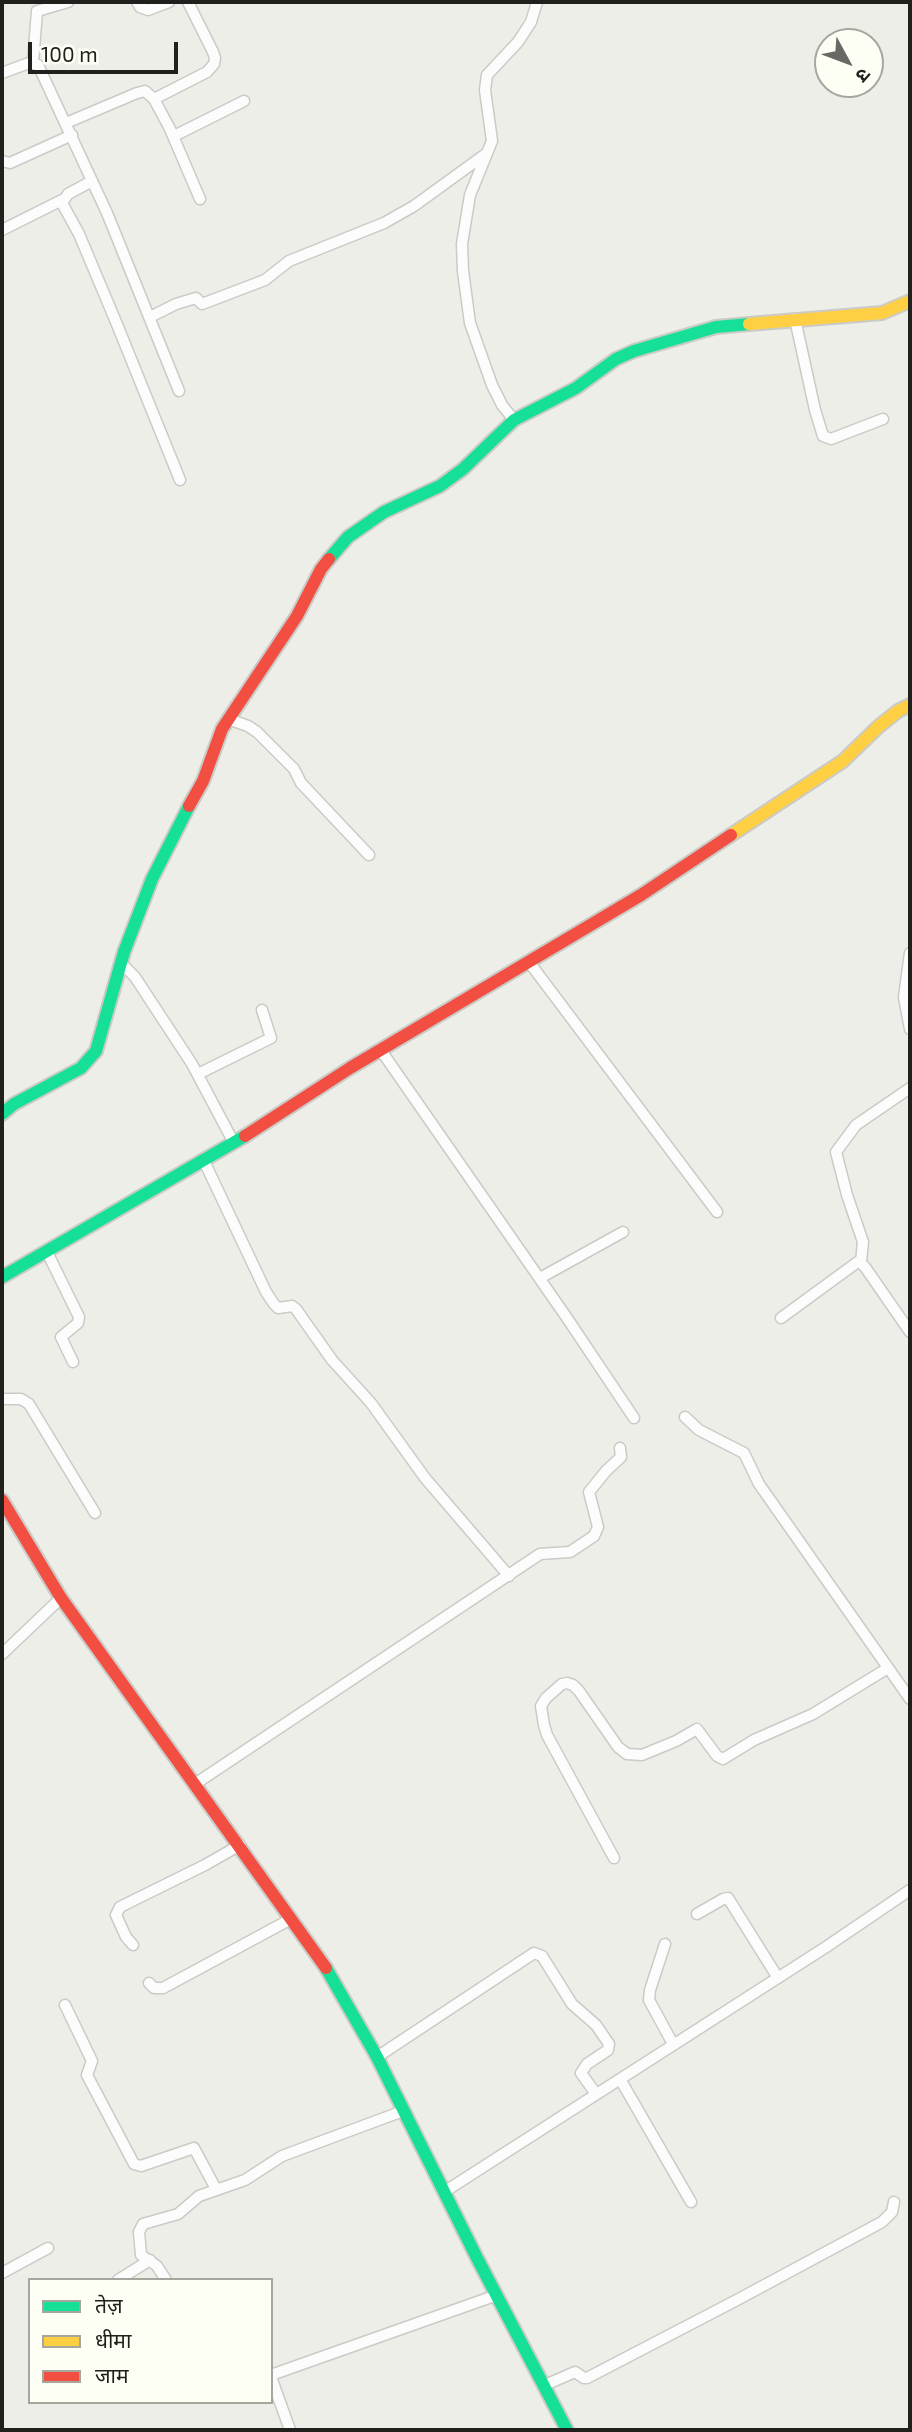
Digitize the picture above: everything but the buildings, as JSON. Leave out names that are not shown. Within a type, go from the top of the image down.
[{"type":"street","points":[[33,62],[37,10],[68,2]]},
{"type":"street","points":[[137,2],[140,7],[148,10],[169,2]]},
{"type":"street","points":[[154,99],[207,72],[214,64],[215,58],[188,2]]},
{"type":"street","points":[[514,420],[502,405],[482,363],[470,323],[462,244],[470,195],[492,141],[485,90],[487,75],[518,42],[531,22],[537,2]]},
{"type":"street","points":[[2,73],[33,62]]},
{"type":"street","points":[[33,62],[40,68],[92,180],[179,391]]},
{"type":"street","points":[[66,123],[141,91],[149,94],[174,136],[200,199]]},
{"type":"street","points":[[174,136],[244,101]]},
{"type":"street","points":[[2,161],[9,163],[72,135]]},
{"type":"street","points":[[150,317],[176,304],[197,298],[202,304],[265,280],[289,261],[384,223],[414,206],[487,153]]},
{"type":"street","points":[[2,230],[62,200],[92,180]]},
{"type":"street","points":[[62,200],[116,322],[180,480]]},
{"type":"street","points":[[2,1114],[14,1104],[81,1068],[91,1058],[100,1041],[121,963],[165,850],[204,781],[217,740],[228,719],[297,616],[321,569],[345,540],[384,512],[440,486],[514,420],[576,388],[616,359],[634,351],[716,327],[882,313],[910,300]]},
{"type":"street","points":[[795,319],[817,416],[825,438],[831,439],[883,419]]},
{"type":"street","points":[[2,1277],[204,1161],[380,1049],[641,895],[843,761],[878,727],[910,705]]},
{"type":"street","points":[[228,719],[257,732],[294,769],[301,783],[369,855]]},
{"type":"street","points":[[910,953],[904,997],[910,1029]]},
{"type":"street","points":[[529,962],[717,1212]]},
{"type":"street","points":[[121,963],[135,977],[198,1074],[234,1143]]},
{"type":"street","points":[[198,1074],[271,1038],[262,1010]]},
{"type":"street","points":[[380,1049],[634,1418]]},
{"type":"street","points":[[910,1088],[856,1125],[836,1152],[839,1170],[863,1242],[861,1262],[910,1332]]},
{"type":"street","points":[[204,1161],[274,1304],[280,1308],[295,1307],[332,1360],[371,1403],[425,1478],[509,1576]]},
{"type":"street","points":[[540,1278],[623,1232]]},
{"type":"street","points":[[47,1252],[79,1317],[78,1323],[61,1337],[73,1362]]},
{"type":"street","points":[[781,1318],[856,1262],[861,1262]]},
{"type":"street","points":[[2,1399],[21,1399],[29,1404],[95,1513]]},
{"type":"street","points":[[685,1417],[699,1430],[744,1452],[759,1484],[910,1699]]},
{"type":"street","points":[[195,1784],[540,1554],[570,1552],[594,1536],[598,1527],[589,1492],[621,1457],[620,1448]]},
{"type":"street","points":[[2,1500],[61,1598],[332,1976],[377,2057],[567,2430]]},
{"type":"street","points":[[2,1654],[61,1598]]},
{"type":"street","points":[[614,1858],[544,1725],[541,1706],[545,1698],[562,1685],[573,1685],[579,1691],[618,1747],[627,1754],[642,1755],[676,1741],[697,1728],[717,1756],[723,1759],[754,1740],[813,1714],[888,1668]]},
{"type":"street","points":[[133,1945],[126,1937],[116,1915],[120,1907],[240,1846]]},
{"type":"street","points":[[444,2192],[673,2043],[778,1979],[910,1890]]},
{"type":"street","points":[[697,1914],[728,1898],[778,1979]]},
{"type":"street","points":[[149,1983],[154,1988],[163,1988],[292,1919]]},
{"type":"street","points":[[664,1944],[649,2000],[673,2043]]},
{"type":"street","points":[[377,2057],[534,1952],[542,1956],[572,2004],[596,2025],[609,2044],[608,2050],[587,2064],[581,2073],[596,2094]]},
{"type":"street","points":[[65,2005],[92,2061],[86,2075],[134,2164],[141,2166],[194,2148],[216,2189]]},
{"type":"street","points":[[620,2079],[691,2202]]},
{"type":"street","points":[[165,2278],[160,2269],[141,2253],[139,2232],[143,2224],[178,2214],[199,2196],[245,2180],[282,2156],[403,2110]]},
{"type":"street","points":[[545,2385],[575,2372],[587,2378],[724,2307],[882,2222],[892,2212],[894,2203]]},
{"type":"street","points":[[2,2273],[48,2248]]},
{"type":"street","points":[[121,2278],[150,2260]]},
{"type":"street","points":[[273,2375],[497,2295]]},
{"type":"street","points":[[273,2382],[290,2430]]},
{"type":"traffic: fast","points":[[329,559],[348,537],[384,512],[440,486],[463,469],[514,420],[576,388],[616,359],[634,351],[716,327],[749,324]]},
{"type":"traffic: fast","points":[[2,1114],[14,1104],[81,1068],[96,1051],[124,952],[152,879],[189,806]]},
{"type":"traffic: fast","points":[[2,1277],[245,1136]]},
{"type":"traffic: fast","points":[[326,1968],[377,2057],[477,2258],[567,2430]]},
{"type":"traffic: slow","points":[[749,324],[882,313],[910,301]]},
{"type":"traffic: slow","points":[[731,835],[843,761],[878,727],[910,705]]},
{"type":"traffic: jam","points":[[189,806],[203,781],[222,729],[297,616],[329,559]]},
{"type":"traffic: jam","points":[[245,1136],[350,1068],[641,895],[731,835]]},
{"type":"traffic: jam","points":[[2,1500],[61,1598],[326,1968]]}]
